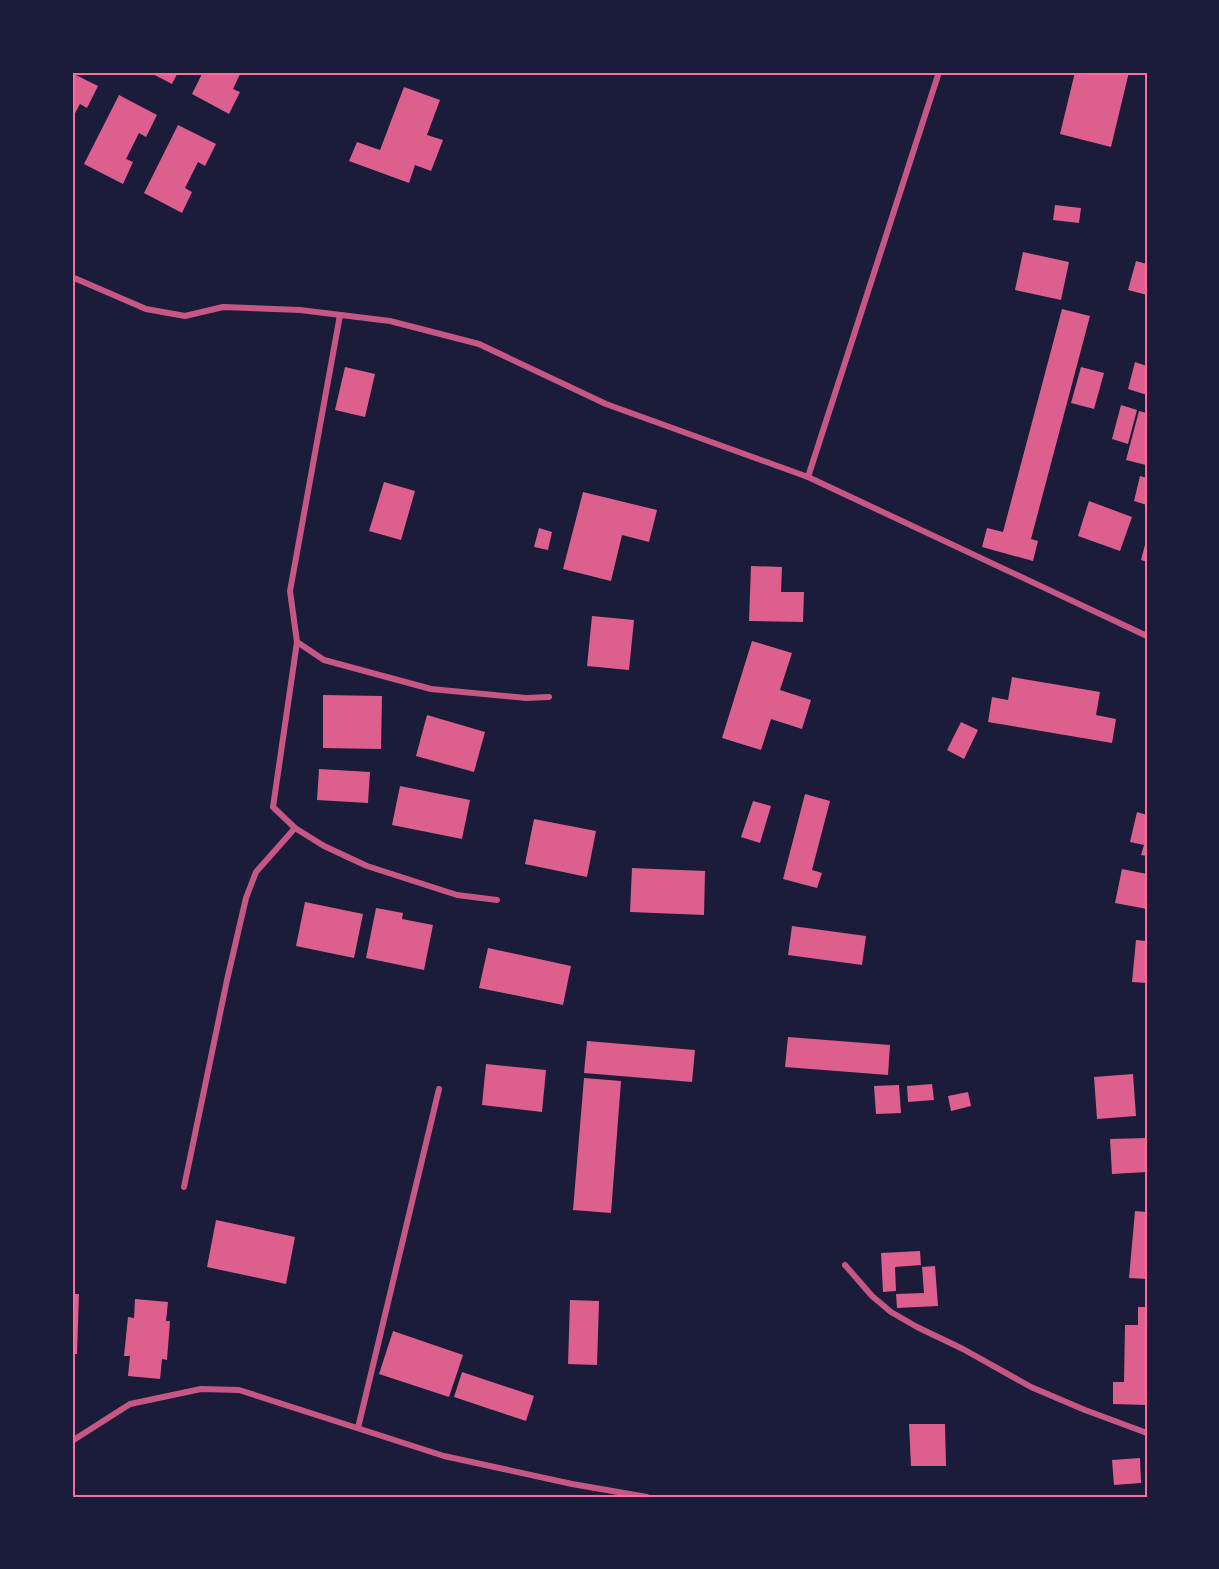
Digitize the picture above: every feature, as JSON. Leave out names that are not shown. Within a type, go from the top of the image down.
[{"type":"street","points":[[808,477],[939,72]]},
{"type":"street","points":[[72,277],[146,309],[184,316],[223,307],[300,310],[390,321],[479,344],[606,404],[808,477],[1147,636]]},
{"type":"street","points":[[340,315],[290,591],[297,642],[273,807],[295,828],[324,846],[367,866],[457,895],[497,900]]},
{"type":"street","points":[[297,642],[324,660],[431,689],[526,698],[549,697]]},
{"type":"street","points":[[184,1187],[246,898],[256,872],[295,828]]},
{"type":"street","points":[[358,1428],[439,1089]]},
{"type":"street","points":[[845,1265],[872,1296],[891,1312],[917,1328],[963,1349],[1031,1387],[1084,1410],[1147,1433]]},
{"type":"street","points":[[72,1441],[130,1404],[201,1389],[239,1390],[444,1456],[572,1484],[647,1497]]},
{"type":"building","points":[[149,72],[178,72],[172,84]]},
{"type":"building","points":[[203,72],[241,72],[233,89],[240,92],[229,114],[192,94]]},
{"type":"building","points":[[1075,72],[1129,72],[1111,147],[1060,134]]},
{"type":"building","points":[[72,73],[98,86],[87,108],[80,104],[72,119]]},
{"type":"building","points":[[404,87],[440,100],[427,135],[443,140],[431,171],[415,165],[409,183],[349,161],[357,142],[380,150]]},
{"type":"building","points":[[119,95],[157,115],[146,137],[139,133],[126,159],[133,162],[123,184],[84,164]]},
{"type":"building","points":[[178,125],[216,144],[205,166],[198,162],[185,188],[192,192],[182,213],[144,193]]},
{"type":"building","points":[[1055,205],[1081,208],[1079,223],[1053,220]]},
{"type":"building","points":[[1023,252],[1069,262],[1061,300],[1015,290]]},
{"type":"building","points":[[1136,261],[1147,264],[1147,295],[1128,290]]},
{"type":"building","points":[[1062,309],[1090,316],[1031,539],[1038,541],[1033,561],[982,547],[987,528],[1003,532]]},
{"type":"building","points":[[1135,362],[1147,366],[1147,395],[1128,389]]},
{"type":"building","points":[[345,367],[375,374],[365,417],[335,410]]},
{"type":"building","points":[[1081,367],[1104,373],[1094,409],[1071,403]]},
{"type":"building","points":[[1121,405],[1137,410],[1128,444],[1112,439]]},
{"type":"building","points":[[1139,411],[1147,413],[1146,465],[1126,460]]},
{"type":"building","points":[[1140,476],[1147,478],[1147,505],[1134,501]]},
{"type":"building","points":[[384,482],[415,491],[401,540],[369,531]]},
{"type":"building","points":[[583,492],[657,510],[649,542],[622,535],[611,581],[563,569]]},
{"type":"building","points":[[1089,501],[1132,517],[1120,551],[1078,536]]},
{"type":"building","points":[[539,528],[552,532],[548,550],[534,547]]},
{"type":"building","points":[[1147,541],[1147,562],[1141,560]]},
{"type":"building","points":[[751,566],[782,567],[781,592],[804,592],[803,622],[749,621]]},
{"type":"building","points":[[592,616],[634,620],[629,670],[587,666]]},
{"type":"building","points":[[752,641],[792,653],[780,690],[811,700],[802,729],[771,719],[761,750],[722,738]]},
{"type":"building","points":[[1012,677],[1100,692],[1096,715],[1116,719],[1112,743],[988,722],[992,697],[1008,700]]},
{"type":"building","points":[[323,695],[382,696],[381,749],[323,748]]},
{"type":"building","points":[[427,715],[485,732],[474,772],[416,756]]},
{"type":"building","points":[[961,722],[978,730],[964,759],[947,750]]},
{"type":"building","points":[[319,769],[370,772],[368,803],[317,800]]},
{"type":"building","points":[[400,786],[470,800],[462,839],[392,825]]},
{"type":"building","points":[[805,794],[830,801],[812,870],[822,873],[817,888],[783,879]]},
{"type":"building","points":[[753,801],[771,806],[760,843],[741,837]]},
{"type":"building","points":[[1137,812],[1147,815],[1147,856],[1141,855],[1144,845],[1130,842]]},
{"type":"building","points":[[534,819],[596,831],[587,877],[525,864]]},
{"type":"building","points":[[632,868],[705,871],[704,915],[630,912]]},
{"type":"building","points":[[1122,869],[1147,874],[1147,909],[1115,903]]},
{"type":"building","points":[[305,902],[363,914],[354,958],[296,946]]},
{"type":"building","points":[[376,908],[403,913],[402,919],[433,925],[424,970],[366,958]]},
{"type":"building","points":[[792,926],[866,936],[862,965],[788,955]]},
{"type":"building","points":[[1136,940],[1147,941],[1147,983],[1132,982]]},
{"type":"building","points":[[488,948],[571,966],[563,1005],[479,988]]},
{"type":"building","points":[[788,1037],[890,1045],[888,1075],[785,1067]]},
{"type":"building","points":[[587,1041],[695,1050],[692,1082],[584,1073]]},
{"type":"building","points":[[486,1064],[546,1070],[542,1112],[482,1105]]},
{"type":"building","points":[[1133,1074],[1136,1116],[1097,1119],[1094,1077]]},
{"type":"building","points":[[584,1078],[621,1081],[611,1213],[573,1210]]},
{"type":"building","points":[[932,1084],[934,1100],[908,1102],[907,1086]]},
{"type":"building","points":[[899,1085],[901,1113],[876,1114],[874,1086]]},
{"type":"building","points":[[968,1092],[971,1106],[951,1111],[948,1096]]},
{"type":"building","points":[[1147,1138],[1147,1172],[1112,1174],[1110,1139]]},
{"type":"building","points":[[1135,1211],[1147,1212],[1147,1279],[1129,1278]]},
{"type":"building","points":[[216,1220],[295,1237],[286,1284],[207,1267]]},
{"type":"building","points":[[920,1251],[921,1265],[895,1267],[896,1291],[883,1292],[881,1253]]},
{"type":"building","points":[[935,1266],[938,1306],[897,1308],[896,1294],[924,1293],[922,1267]]},
{"type":"building","points":[[72,1294],[79,1294],[77,1354],[72,1354]]},
{"type":"building","points":[[135,1299],[168,1302],[166,1321],[170,1321],[167,1360],[162,1359],[160,1379],[128,1376],[130,1356],[124,1356],[128,1317],[134,1318]]},
{"type":"building","points":[[570,1300],[599,1301],[597,1365],[568,1364]]},
{"type":"building","points":[[1138,1307],[1147,1307],[1147,1405],[1113,1404],[1113,1382],[1124,1382],[1125,1325],[1138,1325]]},
{"type":"building","points":[[393,1331],[463,1355],[449,1397],[379,1374]]},
{"type":"building","points":[[462,1372],[534,1396],[526,1421],[454,1397]]},
{"type":"building","points":[[909,1424],[945,1424],[946,1466],[911,1466]]},
{"type":"building","points":[[1140,1458],[1141,1483],[1114,1485],[1112,1460]]}]
